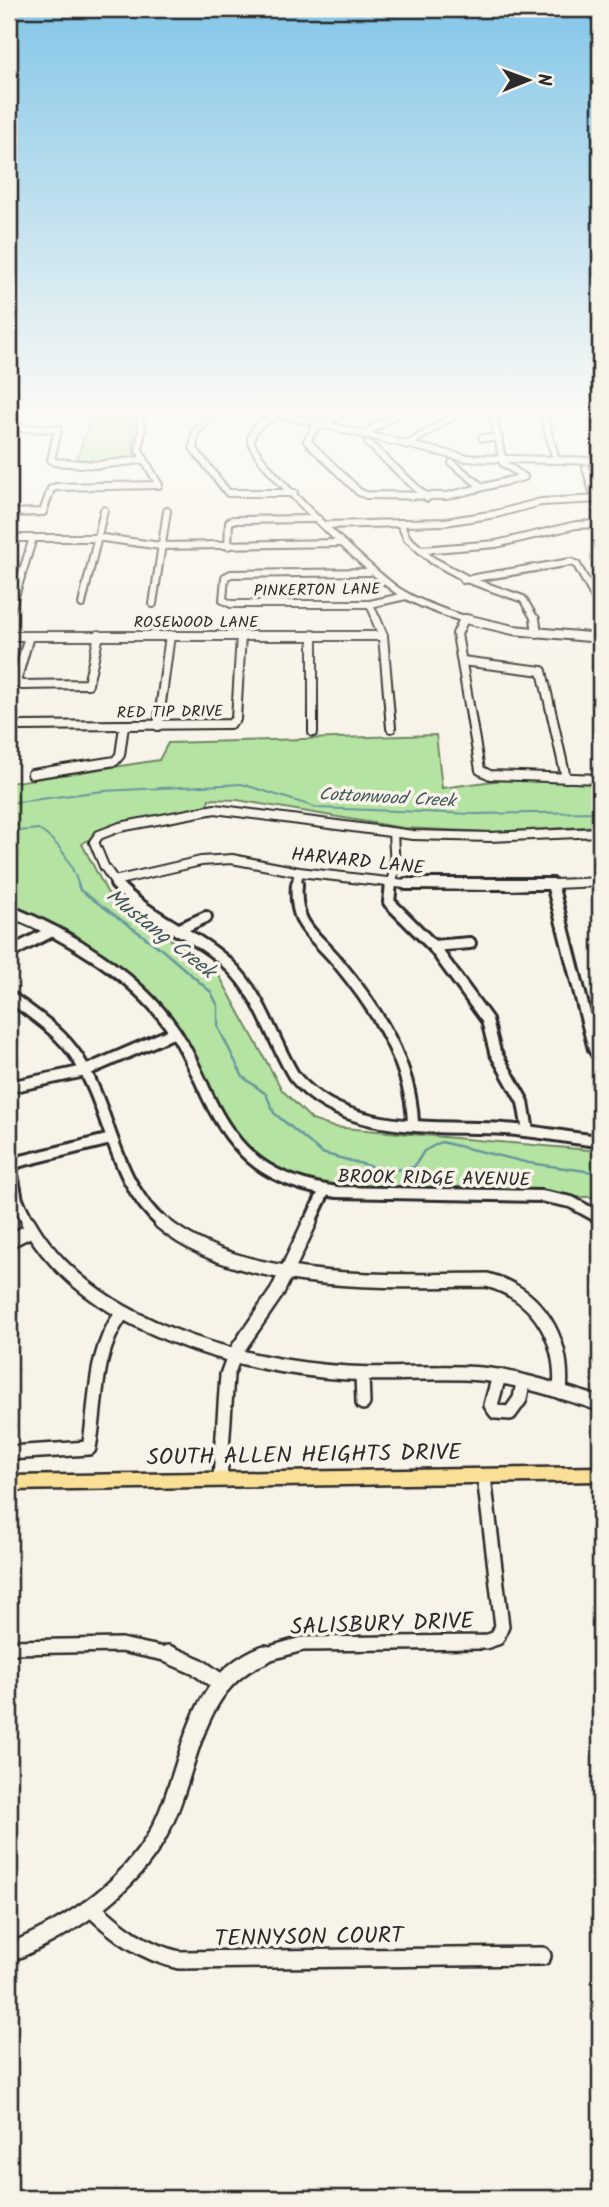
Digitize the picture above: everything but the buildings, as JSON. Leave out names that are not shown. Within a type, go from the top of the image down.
[{"type":"main road","name":"SOUTH ALLEN HEIGHTS DRIVE","points":[[9,1483],[600,1475]]},
{"type":"street","points":[[82,604],[103,516]]},
{"type":"street","points":[[153,604],[166,516]]},
{"type":"street","points":[[315,516],[370,572],[407,596],[465,618],[537,633],[600,638]]},
{"type":"street","points":[[324,525],[460,520],[478,516]]},
{"type":"street","points":[[228,546],[231,521],[318,519]]},
{"type":"street","points":[[400,523],[403,534],[438,566],[463,580],[523,598],[538,624],[537,633]]},
{"type":"street","points":[[421,550],[496,544],[576,525],[600,524]]},
{"type":"street","points":[[9,538],[97,538],[161,546],[341,543]]},
{"type":"street","points":[[9,616],[10,605],[33,538]]},
{"type":"street","points":[[463,580],[565,562],[575,564],[600,607]]},
{"type":"street","name":"PINKERTON LANE","points":[[370,572],[228,575],[225,577],[223,600],[227,603],[370,604],[407,596]]},
{"type":"street","points":[[9,576],[21,576]]},
{"type":"street","points":[[370,604],[383,636],[391,728]]},
{"type":"street","points":[[465,618],[457,634],[478,761],[484,773],[600,779]]},
{"type":"street","points":[[29,636],[17,684],[86,685],[90,682],[99,635]]},
{"type":"street","points":[[158,726],[170,635]]},
{"type":"street","name":"RED TIP DRIVE","points":[[20,726],[222,726],[235,721],[241,635]]},
{"type":"street","points":[[313,635],[313,732]]},
{"type":"street","name":"ROSEWOOD LANE","points":[[9,636],[383,636]]},
{"type":"street","points":[[462,661],[542,671],[566,778]]},
{"type":"street","points":[[9,671],[19,671]]},
{"type":"street","points":[[33,774],[104,765],[115,761],[120,755],[124,726]]},
{"type":"street","points":[[600,832],[490,838],[393,833],[215,808],[120,827],[96,838],[94,846],[114,881],[130,901],[234,970],[291,1068],[317,1099],[341,1111],[366,1118],[528,1131],[600,1141]]},
{"type":"street","points":[[393,833],[395,868],[390,883],[389,902],[393,909],[433,946],[489,1024],[495,1052],[523,1102],[528,1131]]},
{"type":"street","name":"HARVARD LANE","points":[[114,881],[216,860],[245,861],[299,872],[390,883],[459,887],[600,881]]},
{"type":"street","points":[[299,872],[295,889],[300,919],[317,944],[338,961],[397,1054],[415,1102],[413,1123]]},
{"type":"street","points":[[552,884],[571,950],[594,1049],[600,1059]]},
{"type":"street","name":"BROOK RIDGE AVENUE","points":[[9,911],[52,931],[144,996],[175,1032],[235,1148],[258,1167],[287,1181],[341,1195],[541,1196],[571,1202],[600,1218]]},
{"type":"street","points":[[177,930],[206,917]]},
{"type":"street","points":[[9,953],[52,931]]},
{"type":"street","points":[[433,946],[470,943]]},
{"type":"street","points":[[9,996],[66,1042],[85,1071],[126,1175],[142,1202],[165,1227],[198,1248],[239,1264],[336,1280],[487,1280],[507,1283],[526,1294],[553,1337],[564,1365],[560,1392]]},
{"type":"street","points":[[9,1087],[85,1071],[175,1032]]},
{"type":"street","points":[[111,1139],[14,1164],[10,1169],[13,1192],[31,1230],[61,1268],[121,1315],[188,1342],[286,1366],[362,1374],[451,1373],[499,1377],[600,1404]]},
{"type":"street","points":[[220,1479],[227,1375],[234,1353],[277,1292],[324,1192]]},
{"type":"street","points":[[9,1241],[31,1230]]},
{"type":"street","points":[[9,1453],[86,1450],[90,1442],[99,1352],[109,1329],[121,1315]]},
{"type":"street","points":[[362,1374],[363,1403]]},
{"type":"street","points":[[499,1377],[491,1405],[496,1412],[503,1414],[514,1409],[523,1382]]},
{"type":"street","name":"SALISBURY DRIVE","points":[[9,1953],[50,1935],[92,1908],[130,1872],[157,1835],[180,1786],[198,1718],[222,1684],[253,1660],[289,1646],[485,1642],[497,1638],[502,1626],[484,1477]]},
{"type":"street","points":[[9,1647],[156,1649],[193,1662],[222,1684]]},
{"type":"street","name":"TENNYSON COURT","points":[[92,1908],[136,1945],[152,1953],[179,1959],[542,1956]]},
{"type":"green space","points":[[436,735],[442,788],[515,778],[600,782],[600,826],[492,832],[403,828],[237,800],[209,799],[207,806],[108,827],[82,844],[107,892],[125,912],[178,944],[198,962],[215,968],[282,1090],[312,1120],[333,1127],[600,1151],[600,1197],[576,1197],[535,1190],[348,1191],[291,1179],[241,1146],[177,1025],[129,980],[9,907],[9,783],[159,760],[168,743]]},
{"type":"waterway","name":"Cottonwood Creek","points":[[9,803],[103,791],[242,784],[318,808],[474,814],[600,812]]},
{"type":"waterway","name":"Mustang Creek","points":[[9,832],[38,829],[46,835],[64,853],[79,886]]},
{"type":"waterway","name":"Mustang Creek","points":[[78,884],[80,890],[160,948],[211,992],[218,1006],[218,1027],[243,1077],[266,1094],[274,1113],[322,1153],[395,1170],[414,1167],[424,1151],[441,1142],[529,1163],[600,1173]]}]
